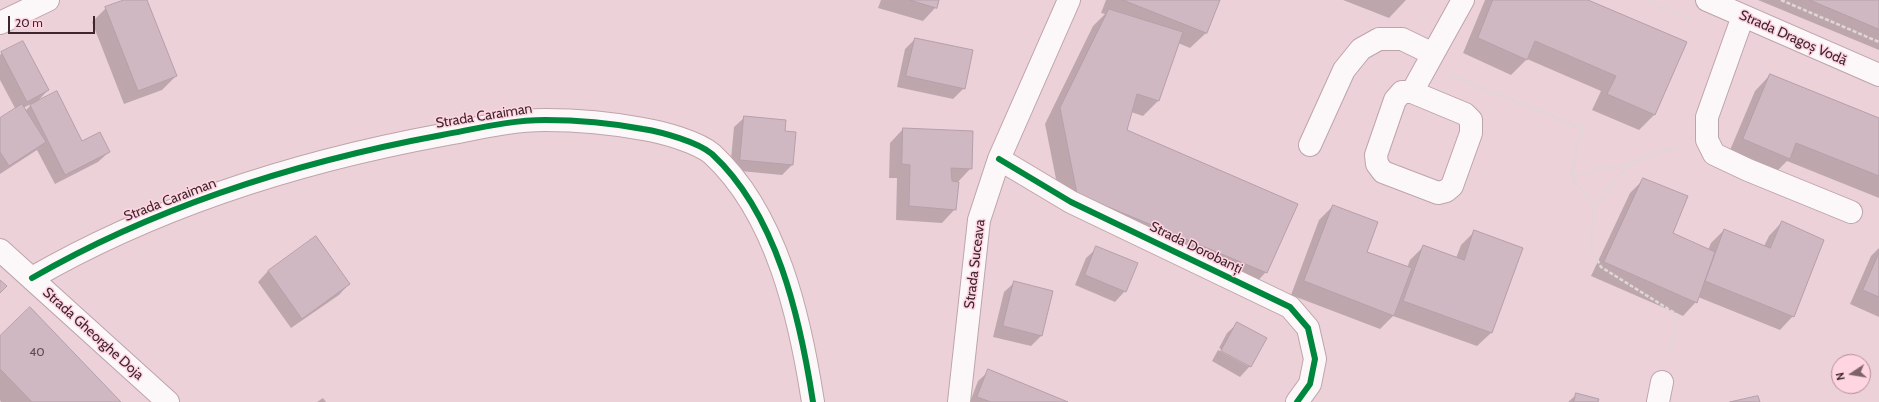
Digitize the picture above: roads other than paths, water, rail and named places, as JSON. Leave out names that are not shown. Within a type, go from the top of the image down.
[{"type":"street","points":[[0,23],[48,0]]},
{"type":"street","name":"Strada Suceava","points":[[959,402],[979,220],[999,159],[1069,0]]},
{"type":"street","points":[[1412,92],[1462,0]]},
{"type":"street","name":"Strada Dragoș Vodă","points":[[1707,0],[1879,75]]},
{"type":"street","points":[[1743,16],[1707,117],[1707,140],[1714,154],[1748,170],[1851,212]]},
{"type":"street","points":[[1310,145],[1344,70],[1360,49],[1379,39],[1402,39],[1430,60]]},
{"type":"street","points":[[1402,92],[1412,92],[1465,114],[1471,120],[1471,133],[1452,186],[1446,191],[1438,193],[1383,172],[1377,164],[1376,155],[1395,100],[1402,92]]},
{"type":"street","name":"Strada Caraiman","points":[[32,278],[75,253],[132,227],[205,198],[348,155],[407,141],[481,128],[543,120],[620,124],[670,134],[710,153],[746,194],[771,239],[793,307],[808,367],[813,402]]},
{"type":"street","name":"Strada Dorobanți","points":[[999,159],[1071,202],[1290,307],[1308,328],[1315,359],[1310,384],[1297,402]]},
{"type":"street","name":"Strada Gheorghe Doja","points":[[0,250],[168,402]]}]
